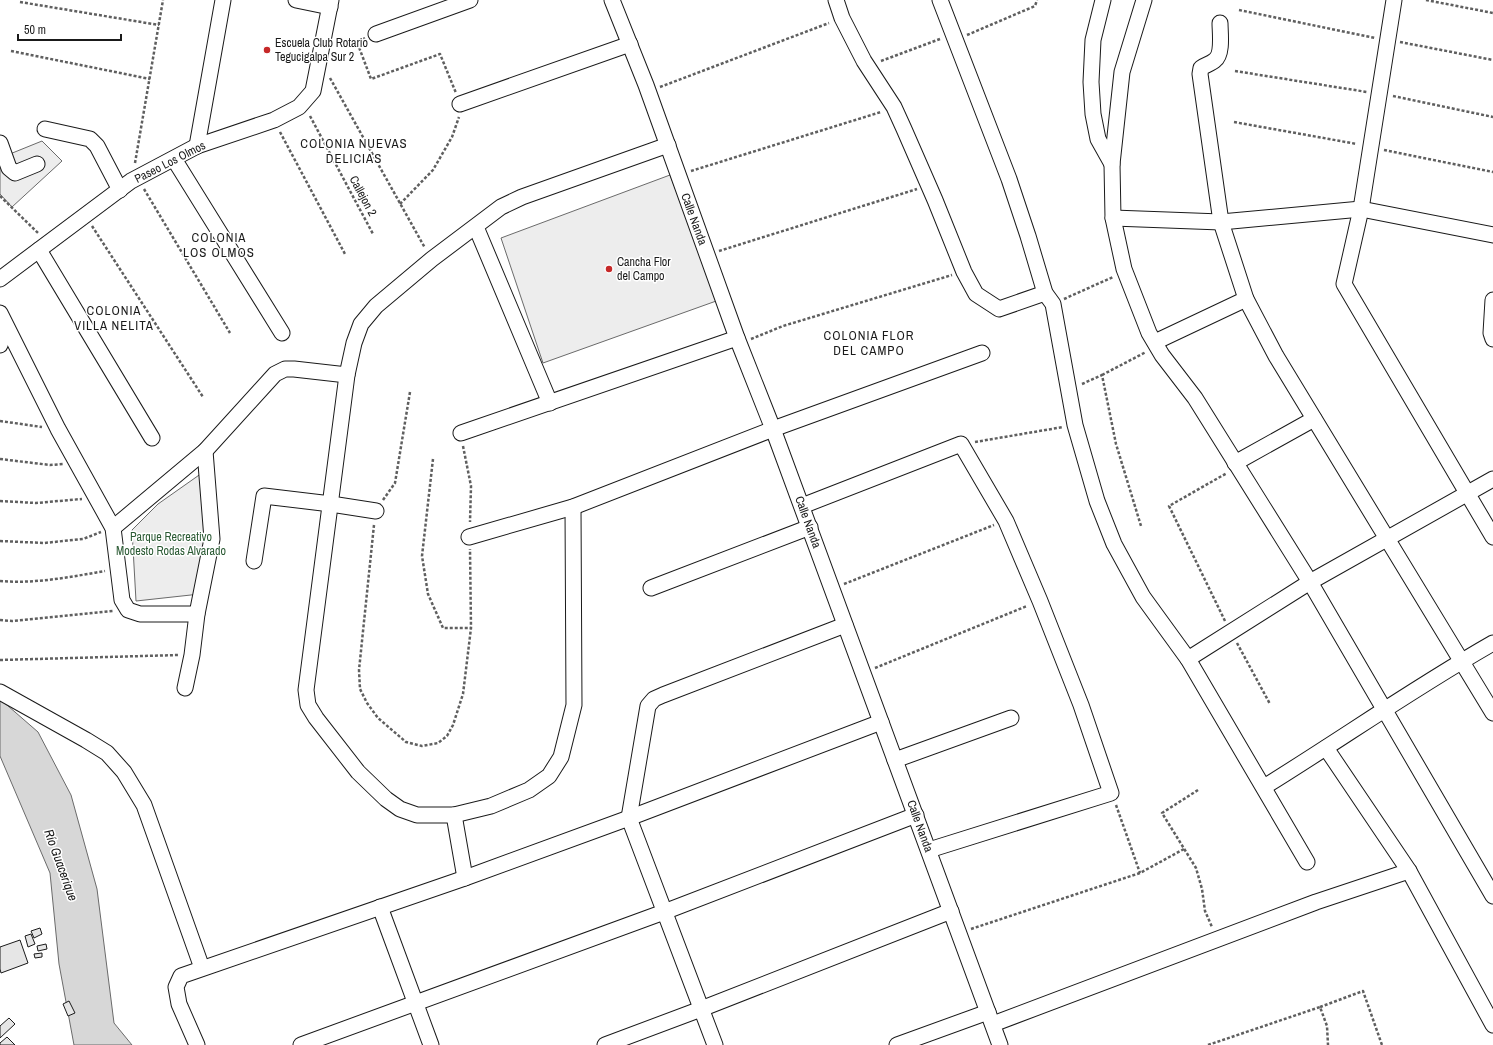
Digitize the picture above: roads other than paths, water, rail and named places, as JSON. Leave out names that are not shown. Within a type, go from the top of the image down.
[{"type":"street","points":[[197,146],[222,0]]},
{"type":"street","points":[[296,0],[331,3]]},
{"type":"street","points":[[376,34],[470,0]]},
{"type":"street","name":"Calle Nanda","points":[[612,0],[648,91],[738,341],[802,506],[1000,1045]]},
{"type":"street","points":[[836,0],[842,18],[867,66],[894,107],[929,186],[964,272],[976,294],[999,309],[1049,298]]},
{"type":"street","points":[[940,0],[1009,179],[1049,298],[1069,389],[1075,425],[1097,501],[1114,544],[1143,597],[1188,659],[1307,862]]},
{"type":"street","points":[[1103,0],[1093,40],[1091,82],[1093,114],[1098,139],[1112,164]]},
{"type":"street","points":[[1144,0],[1122,72],[1112,164],[1113,218],[1126,272],[1150,333],[1162,355],[1195,398],[1310,582],[1383,710],[1493,896]]},
{"type":"street","points":[[1394,0],[1360,209],[1344,284],[1466,494],[1493,537]]},
{"type":"street","name":"Paseo Los Olmos","points":[[0,279],[130,183],[197,146],[274,120],[299,107],[313,92],[331,3]]},
{"type":"street","points":[[1220,23],[1220,48],[1218,57],[1216,60],[1201,68],[1200,74],[1221,222],[1246,299],[1276,356],[1493,713]]},
{"type":"street","points":[[460,104],[630,44]]},
{"type":"street","points":[[44,129],[90,139],[130,183]]},
{"type":"street","points":[[0,143],[9,168],[15,173],[37,164]]},
{"type":"street","points":[[573,507],[574,705],[561,757],[549,776],[529,790],[491,806],[454,815],[417,815],[400,809],[386,799],[358,772],[316,718],[308,705],[306,690],[347,375],[354,343],[361,324],[376,306],[432,259],[501,207],[522,197],[668,145]]},
{"type":"street","points":[[174,159],[282,334]]},
{"type":"street","points":[[1113,218],[1221,222],[1360,209],[1493,235]]},
{"type":"street","points":[[476,227],[550,403]]},
{"type":"street","points":[[44,246],[152,438]]},
{"type":"street","points":[[1156,344],[1246,299]]},
{"type":"street","points":[[1493,300],[1491,333],[1493,339]]},
{"type":"street","points":[[0,345],[3,320]]},
{"type":"street","points":[[3,320],[58,429],[113,528],[122,600],[128,610],[140,614],[197,614]]},
{"type":"street","points":[[460,433],[738,341]]},
{"type":"street","points":[[469,537],[573,507],[773,429],[982,354]]},
{"type":"street","points":[[113,528],[205,451],[275,374],[285,369],[294,368],[347,375]]},
{"type":"street","points":[[1236,464],[1314,419]]},
{"type":"street","points":[[802,506],[961,444],[1006,521],[1040,601],[1081,705],[1111,793],[929,850]]},
{"type":"street","points":[[185,688],[192,655],[197,614],[212,538],[205,451]]},
{"type":"street","points":[[1188,659],[1310,582],[1493,479]]},
{"type":"street","points":[[254,561],[264,496],[376,511]]},
{"type":"street","points":[[651,588],[810,528]]},
{"type":"street","points":[[715,1045],[629,818],[648,706],[654,699],[846,625]]},
{"type":"street","points":[[1264,788],[1383,710],[1493,643]]},
{"type":"street","points":[[0,692],[107,753],[124,772],[144,805],[202,968]]},
{"type":"street","points":[[895,760],[1011,718]]},
{"type":"street","points":[[197,1045],[180,1004],[176,987],[181,976],[465,878],[629,818],[881,722]]},
{"type":"street","points":[[1326,748],[1409,871],[1493,1025]]},
{"type":"street","points":[[454,815],[465,878]]},
{"type":"street","points":[[301,1045],[664,912],[916,815]]},
{"type":"street","points":[[897,1045],[990,1018],[1217,940],[1316,902],[1409,871]]},
{"type":"street","points":[[380,907],[414,1003],[431,1045]]},
{"type":"street","points":[[604,1045],[701,1009],[951,911]]},
{"type":"water","name":"Río Guacerique","points":[[0,699],[38,732],[71,795],[97,889],[114,1023],[132,1045],[74,1045],[59,964],[50,873],[0,756]]},
{"type":"place","name":"Escuela Club Rotario Tegucigalpa Sur 2","points":[[267,50]]},
{"type":"place","name":"Cancha Flor del Campo","points":[[609,269]]},
{"type":"district","name":"COLONIA NUEVAS DELICIAS","points":[[354,150]]},
{"type":"district","name":"COLONIA LOS OLMOS","points":[[219,244]]},
{"type":"district","name":"COLONIA VILLA NELITA","points":[[114,318]]},
{"type":"district","name":"COLONIA FLOR DEL CAMPO","points":[[869,342]]},
{"type":"park label","name":"Parque Recreativo Modesto Rodas Alvarado","points":[[171,544]]}]
